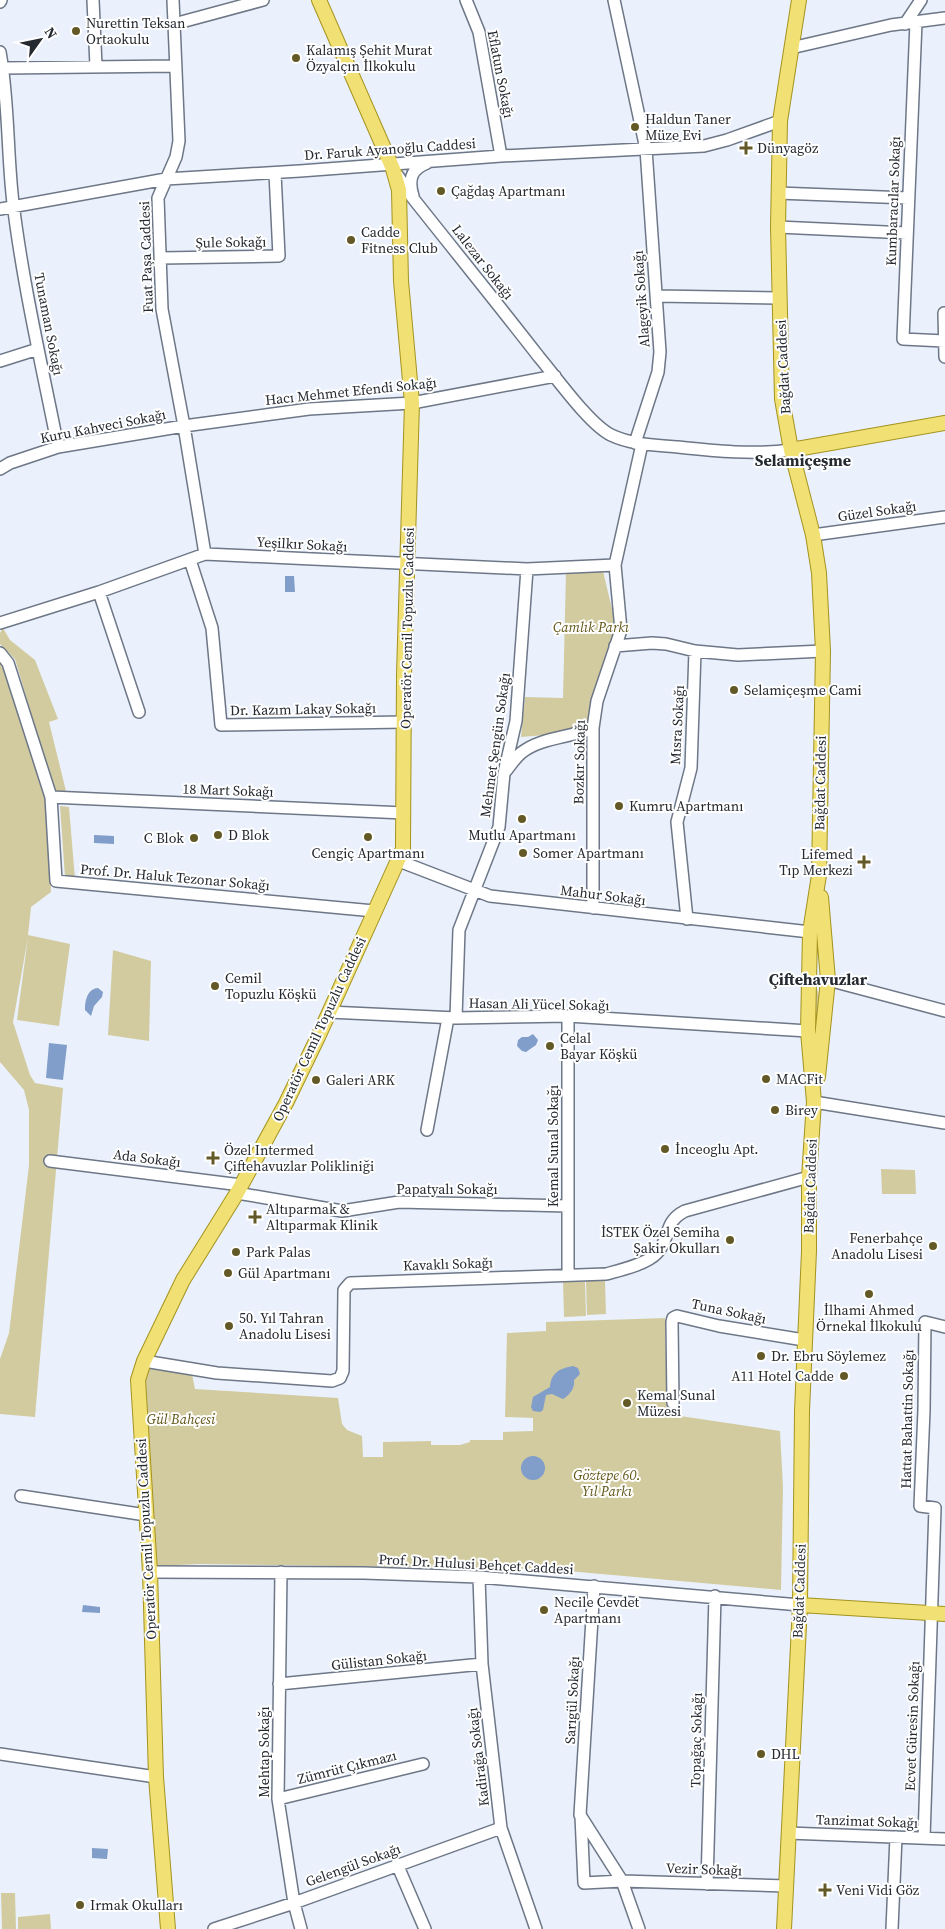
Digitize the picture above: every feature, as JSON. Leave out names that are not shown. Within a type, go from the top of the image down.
[{"type":"main road","name":"Operatör Cemil Topuzlu Caddesi","points":[[168,1929],[156,1777],[150,1572],[138,1380],[144,1361],[183,1280],[239,1189],[286,1103],[330,1012],[403,849],[404,722],[412,403],[402,294],[399,190],[391,165],[319,0]]},
{"type":"main road","name":"Bağdat Caddesi","points":[[784,1929],[800,1605],[804,1340],[809,1251],[809,1177],[814,1102],[808,1030],[810,932],[819,875],[823,651],[821,592],[813,535],[791,450],[782,399],[778,226],[780,121],[799,0]]},
{"type":"main road","points":[[791,450],[944,424]]},
{"type":"main road","points":[[814,1102],[828,980],[819,875]]},
{"type":"main road","points":[[800,1605],[945,1614]]},
{"type":"street","points":[[93,0],[96,66]]},
{"type":"street","name":"Fuat Paşa Caddesi","points":[[173,0],[179,145],[176,157],[157,201],[164,326],[184,426],[206,554]]},
{"type":"street","points":[[174,24],[263,0]]},
{"type":"street","name":"Eflatun Sokağı","points":[[466,0],[479,32],[501,156]]},
{"type":"street","name":"Alageyik Sokağı","points":[[614,0],[646,149],[656,296],[659,366],[639,443]]},
{"type":"street","points":[[915,22],[921,0]]},
{"type":"street","name":"Kumbaracılar Sokağı","points":[[925,0],[915,22],[903,339],[944,341]]},
{"type":"street","points":[[791,51],[915,22],[945,18]]},
{"type":"street","name":"Tunaman Sokağı","points":[[0,52],[13,205],[28,298],[58,447]]},
{"type":"street","points":[[2,76],[96,66],[176,66]]},
{"type":"street","name":"Dr. Faruk Ayanoğlu Caddesi","points":[[0,209],[13,205],[166,179],[391,165],[433,160],[704,146],[780,121]]},
{"type":"street","points":[[414,200],[410,183],[413,173],[418,167],[433,160]]},
{"type":"street","name":"Lalezar Sokağı","points":[[391,165],[414,200],[555,376]]},
{"type":"street","name":"Şule Sokağı","points":[[160,258],[279,256],[276,173]]},
{"type":"street","points":[[778,193],[908,198]]},
{"type":"street","points":[[778,226],[907,233]]},
{"type":"street","points":[[656,296],[780,298]]},
{"type":"street","points":[[944,314],[945,357]]},
{"type":"street","points":[[0,361],[38,348]]},
{"type":"street","points":[[555,376],[603,430],[613,436],[639,443],[702,450],[761,452],[791,450]]},
{"type":"street","name":"Hacı Mehmet Efendi Sokağı","points":[[184,426],[309,409],[412,403],[555,376]]},
{"type":"street","name":"Kuru Kahveci Sokağı","points":[[0,469],[10,463],[58,447],[184,426]]},
{"type":"street","name":"Bozkır Sokağı","points":[[593,908],[593,728],[597,701],[621,630],[615,565],[639,443]]},
{"type":"street","name":"Güzel Sokağı","points":[[813,535],[945,517]]},
{"type":"street","name":"Yeşilkır Sokağı","points":[[0,623],[99,592],[206,554],[527,569],[615,565]]},
{"type":"street","name":"Dr. Kazım Lakay Sokağı","points":[[190,560],[212,628],[221,725],[404,722]]},
{"type":"street","name":"Mehmet Şengün Sokağı","points":[[427,1130],[452,1018],[459,930],[499,827],[504,773],[516,721],[527,569]]},
{"type":"street","points":[[99,592],[139,712]]},
{"type":"street","points":[[615,646],[659,644],[695,651],[738,655],[823,651]]},
{"type":"street","name":"Mısra Sokağı","points":[[687,920],[677,822],[691,768],[695,651]]},
{"type":"street","points":[[0,653],[8,663],[51,797]]},
{"type":"street","points":[[504,773],[522,753],[549,740],[583,733],[593,728]]},
{"type":"street","name":"18 Mart Sokağı","points":[[51,797],[404,813]]},
{"type":"street","name":"Prof. Dr. Haluk Tezonar Sokağı","points":[[51,797],[56,881],[374,911]]},
{"type":"street","name":"Mahur Sokağı","points":[[399,861],[490,896],[687,920],[810,932]]},
{"type":"street","points":[[828,980],[945,1011]]},
{"type":"street","name":"Hasan Ali Yücel Sokağı","points":[[330,1012],[452,1018],[568,1016],[665,1024],[808,1030]]},
{"type":"street","name":"Kemal Sunal Sokağı","points":[[568,1016],[568,1275]]},
{"type":"street","points":[[814,1102],[945,1123]]},
{"type":"street","name":"Ada Sokağı","points":[[50,1161],[239,1189]]},
{"type":"street","name":"Kavaklı Sokağı","points":[[144,1361],[216,1373],[332,1381],[340,1378],[343,1370],[344,1290],[350,1283],[606,1274],[627,1269],[657,1254],[672,1219],[685,1211],[809,1177]]},
{"type":"street","name":"Papatyalı Sokağı","points":[[239,1189],[342,1211],[399,1202],[568,1206]]},
{"type":"street","name":"Tuna Sokağı","points":[[673,1403],[672,1322],[673,1318],[677,1316],[719,1326],[804,1340]]},
{"type":"street","name":"Hattat Bahattin Sokağı","points":[[931,1614],[936,1508],[920,1506],[925,1322],[945,1327]]},
{"type":"street","points":[[20,1496],[146,1515]]},
{"type":"street","name":"Prof. Dr. Hulusi Behçet Caddesi","points":[[150,1572],[364,1572],[479,1577],[715,1596],[800,1605]]},
{"type":"street","name":"Mehtap Sokağı","points":[[280,1572],[278,1799],[294,1903],[301,1929]]},
{"type":"street","name":"Kadirağa Sokağı","points":[[479,1577],[482,1664],[501,1828],[536,1929]]},
{"type":"street","name":"Sarıgül Sokağı","points":[[594,1586],[580,1815],[584,1883],[622,1881]]},
{"type":"street","name":"Topağaç Sokağı","points":[[707,1884],[715,1596]]},
{"type":"street","name":"Ecvet Güresin Sokağı","points":[[924,1838],[931,1614]]},
{"type":"street","name":"Gülistan Sokağı","points":[[279,1684],[482,1664]]},
{"type":"street","points":[[0,1754],[156,1777]]},
{"type":"street","name":"Zümrüt Çıkmazı","points":[[278,1799],[423,1764]]},
{"type":"street","points":[[580,1815],[622,1881],[639,1929]]},
{"type":"street","name":"Gelengül Sokağı","points":[[214,1929],[294,1903],[397,1864],[501,1828]]},
{"type":"street","name":"Tanzimat Sokağı","points":[[788,1833],[945,1839]]},
{"type":"street","points":[[892,1929],[896,1836]]},
{"type":"street","points":[[397,1864],[425,1929]]},
{"type":"street","name":"Vezir Sokağı","points":[[622,1881],[786,1886]]},
{"type":"green space","name":"Çamlık Parkı","points":[[603,571],[617,630],[591,725],[569,733],[521,737],[525,697],[563,698],[566,572]]},
{"type":"green space","points":[[3,628],[10,640],[35,660],[58,719],[49,722],[66,791],[54,791],[15,659],[0,644],[0,633]]},
{"type":"green space","points":[[0,657],[3,661],[47,802],[51,892],[31,907],[28,935],[70,944],[59,1026],[17,1020],[28,937],[13,1022],[30,1075],[35,1083],[63,1088],[35,1417],[0,1414],[0,1359],[9,1333],[29,1165],[29,1110],[24,1090],[0,1062]]},
{"type":"green space","points":[[60,806],[69,807],[75,879],[65,877]]},
{"type":"green space","points":[[113,950],[151,961],[149,1041],[108,1035]]},
{"type":"green space","points":[[817,989],[819,995],[815,1042],[813,995]]},
{"type":"green space","points":[[881,1169],[915,1170],[916,1194],[882,1194]]},
{"type":"green space","points":[[605,1280],[606,1314],[587,1315],[586,1281]]},
{"type":"green space","points":[[563,1282],[585,1282],[586,1316],[564,1317]]},
{"type":"green space","name":"Göztepe 60. Yıl Parkı","points":[[665,1318],[667,1414],[780,1431],[783,1487],[781,1590],[545,1569],[199,1564],[156,1566],[145,1375],[149,1367],[192,1374],[195,1389],[338,1398],[342,1424],[347,1430],[362,1436],[363,1457],[383,1457],[383,1442],[431,1441],[431,1445],[460,1445],[470,1442],[470,1440],[503,1440],[503,1432],[533,1431],[533,1418],[505,1417],[507,1333],[546,1331],[546,1322]]},
{"type":"green space","points":[[1,1893],[15,1893],[16,1929],[2,1929]]},
{"type":"green space","points":[[50,1914],[51,1929],[18,1929],[18,1917]]},
{"type":"water","points":[[285,576],[294,576],[295,592],[285,592]]},
{"type":"water","points":[[94,835],[114,836],[114,844],[94,843]]},
{"type":"water","points":[[98,988],[103,992],[102,997],[94,1006],[91,1016],[85,1010],[86,999],[91,991]]},
{"type":"water","points":[[533,1034],[538,1040],[536,1045],[526,1052],[522,1051],[517,1046],[518,1040]]},
{"type":"water","points":[[49,1043],[67,1045],[63,1080],[46,1078]]},
{"type":"water","points":[[573,1366],[578,1368],[580,1374],[574,1380],[574,1386],[570,1393],[563,1399],[552,1394],[546,1395],[543,1410],[540,1412],[533,1411],[531,1407],[533,1397],[550,1387],[552,1378],[557,1372]]},
{"type":"water","points":[[533,1456],[538,1457],[544,1463],[544,1473],[538,1479],[533,1480],[528,1479],[522,1473],[521,1468],[522,1463],[528,1457]]},
{"type":"water","points":[[83,1605],[100,1607],[100,1613],[82,1612]]},
{"type":"water","points":[[92,1848],[108,1849],[107,1859],[92,1858]]},
{"type":"place","name":"Nurettin Teksan Ortaokulu","points":[[76,31]]},
{"type":"place","name":"Kalamış Şehit Murat Özyalçın İlkokulu","points":[[296,58]]},
{"type":"place","name":"Haldun Taner Müze Evi","points":[[635,127]]},
{"type":"place","name":"Dünyagöz","points":[[746,148]]},
{"type":"place","name":"Çağdaş Apartmanı","points":[[441,191]]},
{"type":"place","name":"Cadde Fitness Club","points":[[351,240]]},
{"type":"place","name":"Selamiçeşme Cami","points":[[734,690]]},
{"type":"place","name":"Kumru Apartmanı","points":[[619,806]]},
{"type":"place","name":"Mutlu Apartmanı","points":[[522,819]]},
{"type":"place","name":"D Blok","points":[[218,835]]},
{"type":"place","name":"Cengiç Apartmanı","points":[[368,837]]},
{"type":"place","name":"C Blok","points":[[194,838]]},
{"type":"place","name":"Somer Apartmanı","points":[[523,853]]},
{"type":"place","name":"Lifemed Tıp Merkezi","points":[[864,862]]},
{"type":"place","name":"Cemil Topuzlu Köşkü","points":[[215,986]]},
{"type":"place","name":"Celal Bayar Köşkü","points":[[550,1046]]},
{"type":"place","name":"MACFit","points":[[766,1079]]},
{"type":"place","name":"Galeri ARK","points":[[316,1080]]},
{"type":"place","name":"Birey","points":[[775,1110]]},
{"type":"place","name":"İnceoglu Apt.","points":[[665,1149]]},
{"type":"place","name":"Özel Intermed Çiftehavuzlar Polikliniği","points":[[213,1158]]},
{"type":"place","name":"Altıparmak & Altıparmak Klinik","points":[[255,1217]]},
{"type":"place","name":"İSTEK Özel Semiha Şakir Okulları","points":[[730,1240]]},
{"type":"place","name":"Fenerbahçe Anadolu Lisesi","points":[[933,1246]]},
{"type":"place","name":"Park Palas","points":[[236,1252]]},
{"type":"place","name":"Gül Apartmanı","points":[[228,1273]]},
{"type":"place","name":"İlhami Ahmed Örnekal İlkokulu","points":[[869,1294]]},
{"type":"place","name":"50. Yıl Tahran Anadolu Lisesi","points":[[229,1326]]},
{"type":"place","name":"Dr. Ebru Söylemez","points":[[761,1356]]},
{"type":"place","name":"A11 Hotel Cadde","points":[[844,1376]]},
{"type":"place","name":"Kemal Sunal Müzesi","points":[[627,1403]]},
{"type":"place","name":"Necile Cevdet Apartmanı","points":[[544,1610]]},
{"type":"place","name":"DHL","points":[[761,1754]]},
{"type":"place","name":"Veni Vidi Göz","points":[[825,1890]]},
{"type":"place","name":"Irmak Okulları","points":[[80,1905]]},
{"type":"district","name":"Selamiçeşme","points":[[803,460]]},
{"type":"district","name":"Çiftehavuzlar","points":[[818,979]]},
{"type":"park label","name":"Gül Bahçesi","points":[[181,1419]]}]
